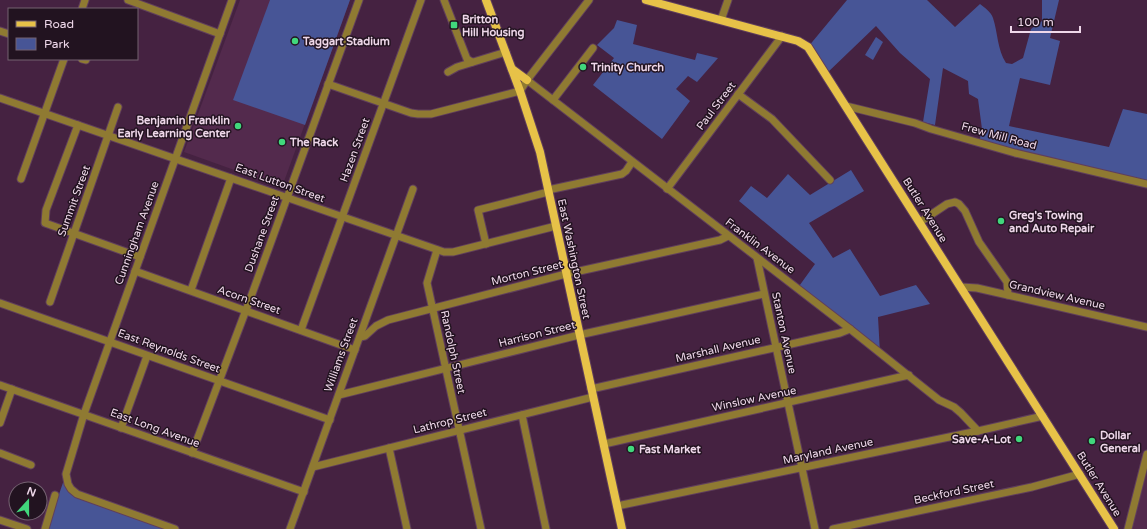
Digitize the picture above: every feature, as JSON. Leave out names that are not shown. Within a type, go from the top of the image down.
[{"type":"main road","name":"East Washington Street","points":[[486,0],[536,137],[622,529]]},
{"type":"main road","name":"Butler Avenue","points":[[646,0],[782,36],[798,41],[808,47],[1114,529]]},
{"type":"main road","points":[[512,69],[527,80]]},
{"type":"street","points":[[128,0],[220,34]]},
{"type":"street","name":"Cunningham Avenue","points":[[175,529],[77,494],[68,484],[66,474],[84,414],[232,0]]},
{"type":"street","name":"Dushane Street","points":[[192,453],[359,0]]},
{"type":"street","name":"Hazen Street","points":[[301,330],[421,0]]},
{"type":"street","points":[[444,0],[467,59],[472,62]]},
{"type":"street","points":[[328,84],[383,104],[411,113],[423,115],[520,91],[589,0]]},
{"type":"street","points":[[721,20],[728,0]]},
{"type":"street","name":"Paul Street","points":[[667,189],[782,36]]},
{"type":"street","points":[[553,100],[593,48]]},
{"type":"street","points":[[448,72],[456,67],[506,52]]},
{"type":"street","points":[[21,179],[64,60]]},
{"type":"street","name":"Franklin Avenue","points":[[527,80],[850,329],[939,400],[961,413],[978,431]]},
{"type":"street","points":[[738,94],[772,119],[830,180]]},
{"type":"street","name":"East Lutton Street","points":[[0,98],[437,250],[449,252],[556,226]]},
{"type":"street","name":"Frew Mill Road","points":[[846,106],[915,123],[1015,153],[1147,184]]},
{"type":"street","name":"Summit Street","points":[[50,302],[118,107]]},
{"type":"street","points":[[78,125],[46,210],[44,220],[45,223],[140,258]]},
{"type":"street","points":[[486,244],[478,210],[548,191],[622,174],[632,162]]},
{"type":"street","points":[[191,290],[231,178]]},
{"type":"street","name":"Williams Street","points":[[290,529],[414,189]]},
{"type":"street","points":[[920,222],[947,204],[955,202],[959,204],[965,211],[979,242],[1007,282],[1008,295]]},
{"type":"street","name":"Morton Street","points":[[360,337],[365,336],[376,326],[388,320],[566,274],[720,240],[728,236]]},
{"type":"street","name":"Randolph Street","points":[[437,250],[427,283],[481,529]]},
{"type":"street","name":"Stanton Avenue","points":[[757,258],[815,529]]},
{"type":"street","name":"Acorn Street","points":[[136,271],[355,350]]},
{"type":"street","name":"Grandview Avenue","points":[[961,287],[977,288],[1147,327]]},
{"type":"street","name":"Harrison Street","points":[[339,395],[580,335],[764,294]]},
{"type":"street","name":"East Reynolds Street","points":[[0,303],[330,420]]},
{"type":"street","name":"Marshall Avenue","points":[[592,393],[776,347],[840,333],[850,329]]},
{"type":"street","points":[[121,428],[147,356]]},
{"type":"street","name":"Winslow Avenue","points":[[604,444],[909,375]]},
{"type":"street","name":"East Long Avenue","points":[[0,385],[304,492]]},
{"type":"street","points":[[0,423],[12,389]]},
{"type":"street","name":"Lathrop Street","points":[[313,467],[522,415],[592,393]]},
{"type":"street","points":[[522,415],[546,529]]},
{"type":"street","name":"Maryland Avenue","points":[[617,506],[978,431],[1043,416]]},
{"type":"street","points":[[389,448],[407,529]]},
{"type":"street","points":[[0,453],[31,465]]},
{"type":"street","points":[[1128,529],[1147,454]]},
{"type":"street","name":"Beckford Street","points":[[833,529],[1032,487],[1080,474]]},
{"type":"street","points":[[45,529],[55,494]]},
{"type":"street","points":[[0,520],[27,529]]},
{"type":"shaded area","points":[[240,0],[350,0],[282,187],[184,152]]},
{"type":"shaded area","points":[[1147,471],[1147,529],[1132,529]]},
{"type":"green space","name":"Taggart Stadium","points":[[270,0],[350,0],[305,125],[233,100]]},
{"type":"green space","points":[[847,0],[927,0],[955,27],[980,4],[988,10],[992,16],[1003,58],[1006,63],[1012,64],[1023,58],[1031,29],[1042,21],[1042,0],[1059,0],[1050,38],[1060,41],[1050,85],[1020,78],[1009,126],[1109,147],[1123,109],[1147,114],[1147,184],[979,143],[982,129],[978,99],[969,94],[968,81],[943,68],[935,125],[923,122],[930,79],[900,53],[876,26],[826,74],[808,47]]},
{"type":"green space","points":[[617,20],[637,25],[633,44],[695,60],[697,53],[718,58],[697,82],[688,76],[676,89],[690,101],[662,139],[593,85],[614,58],[597,45],[614,28]]},
{"type":"green space","points":[[876,37],[883,42],[873,60],[865,55]]},
{"type":"green space","points":[[851,170],[864,191],[809,223],[833,258],[850,249],[880,296],[916,285],[930,304],[878,317],[880,353],[797,289],[815,264],[739,201],[751,186],[767,198],[788,174],[810,195]]},
{"type":"green space","points":[[66,474],[71,489],[167,529],[47,529]]},
{"type":"place","name":"Britton Hill Housing","points":[[454,25]]},
{"type":"place","name":"Taggart Stadium","points":[[295,41]]},
{"type":"place","name":"Trinity Church","points":[[583,67]]},
{"type":"place","name":"Benjamin Franklin Early Learning Center","points":[[238,126]]},
{"type":"place","name":"The Rack","points":[[282,142]]},
{"type":"place","name":"Greg's Towing and Auto Repair","points":[[1001,221]]},
{"type":"place","name":"Save-A-Lot","points":[[1019,439]]},
{"type":"place","name":"Dollar General","points":[[1092,441]]},
{"type":"place","name":"Fast Market","points":[[631,449]]}]
